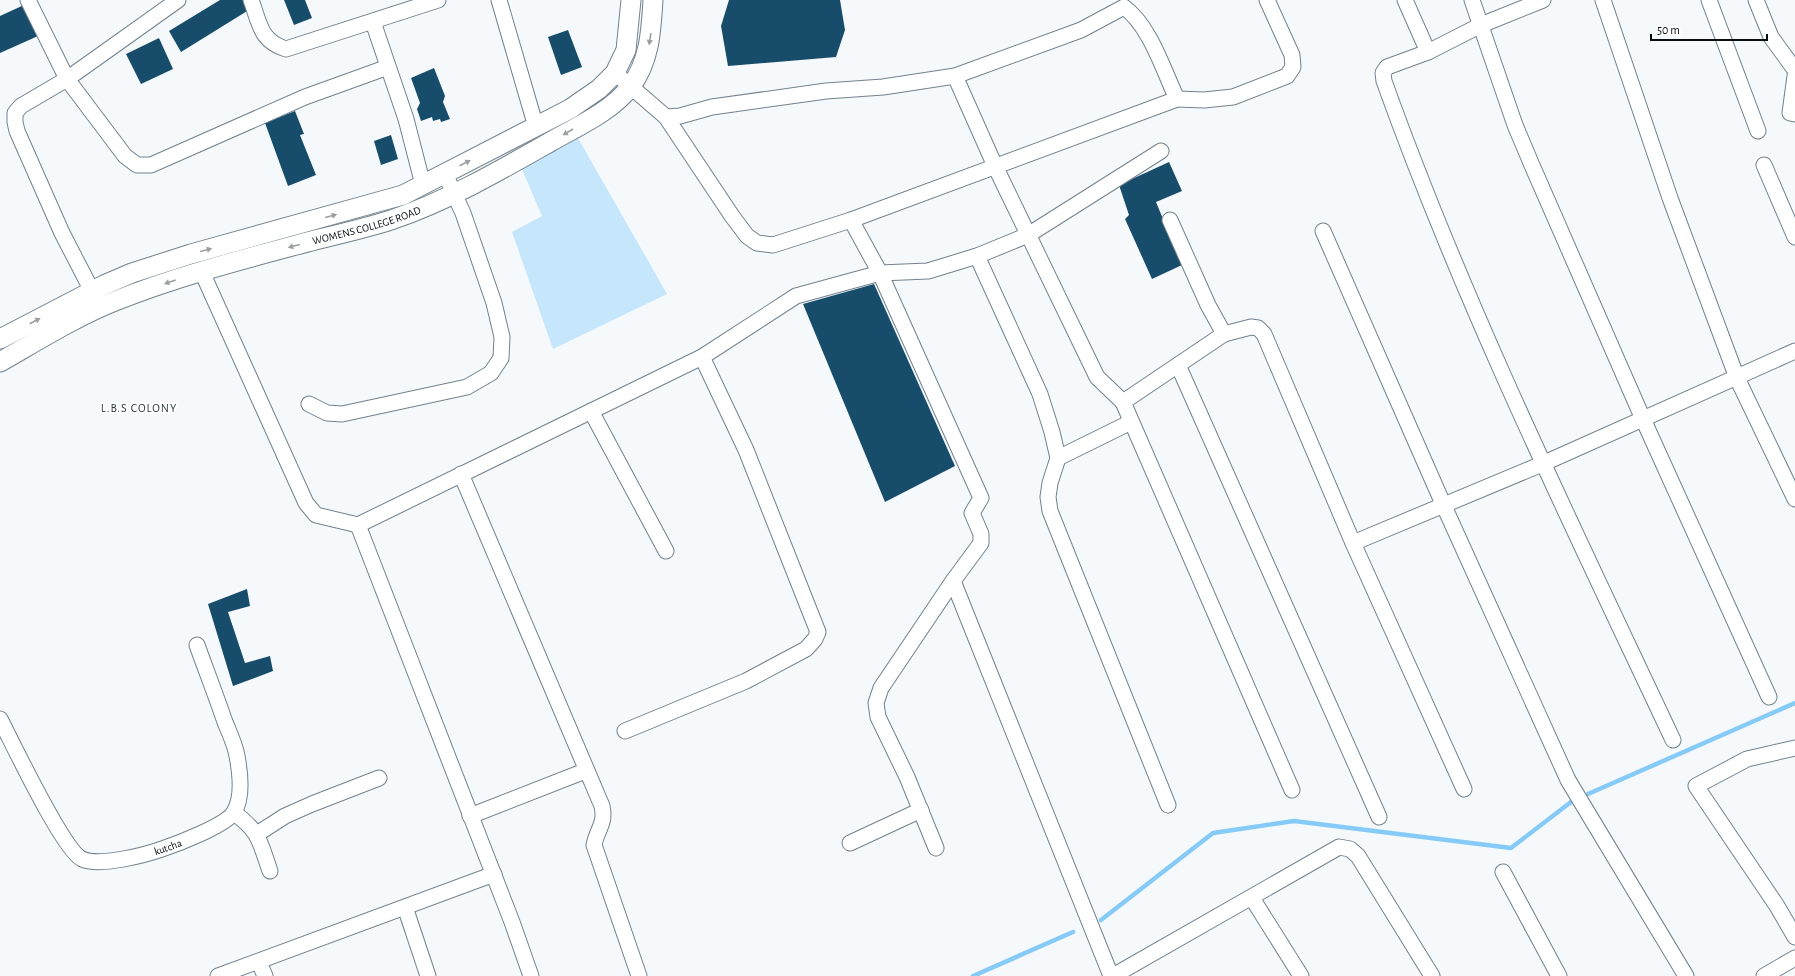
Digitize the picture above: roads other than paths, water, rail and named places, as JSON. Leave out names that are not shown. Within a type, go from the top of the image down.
[{"type":"main road","name":"WOMENS COLLEGE ROAD","points":[[0,339],[92,291],[132,273],[403,195],[570,109],[599,89],[615,73],[626,50],[631,0]]},
{"type":"main road","name":"WOMENS COLLEGE ROAD","points":[[0,362],[72,322],[114,301],[202,272],[388,221],[420,210],[518,160],[598,115],[620,98],[631,86],[644,66],[649,46],[653,0]]},
{"type":"street","points":[[28,0],[67,79],[125,156],[136,165],[151,164],[305,97],[388,67]]},
{"type":"street","points":[[92,291],[59,226],[14,122],[15,113],[21,106],[67,79],[178,0]]},
{"type":"street","points":[[251,0],[264,35],[273,45],[286,49],[438,0]]},
{"type":"street","points":[[499,0],[536,126]]},
{"type":"street","points":[[615,73],[666,117],[732,216],[748,236],[757,243],[773,244],[851,220],[1177,99],[1204,100],[1233,97],[1287,76],[1293,67],[1292,55],[1267,0]]},
{"type":"street","points":[[1405,0],[1428,52]]},
{"type":"street","points":[[1472,0],[1515,125],[1531,163],[1643,419],[1769,697]]},
{"type":"street","points":[[1543,0],[1481,25],[1428,52],[1387,66],[1383,72],[1416,169],[1499,368],[1542,464],[1673,740]]},
{"type":"street","points":[[1603,0],[1635,100],[1737,378],[1795,498]]},
{"type":"street","points":[[1709,0],[1758,132]]},
{"type":"street","points":[[1756,0],[1771,37],[1795,70]]},
{"type":"street","points":[[666,117],[680,116],[712,107],[826,90],[883,87],[955,76],[1080,30],[1129,3],[1134,14],[1143,27],[1177,99]]},
{"type":"street","points":[[372,22],[406,119],[422,185]]},
{"type":"street","points":[[955,76],[995,166],[1098,377],[1104,385],[1120,399],[1131,422],[1292,790]]},
{"type":"street","points":[[1795,76],[1790,113],[1795,114]]},
{"type":"street","points":[[202,272],[306,503],[316,515],[358,525],[702,357],[796,296],[880,273],[928,271],[977,256],[1028,235],[1161,151]]},
{"type":"street","points":[[1764,165],[1795,237]]},
{"type":"street","points":[[309,404],[327,413],[342,414],[467,388],[491,373],[502,358],[502,337],[494,303],[475,244],[454,193],[444,174]]},
{"type":"street","points":[[851,220],[880,273],[980,498],[972,513],[981,534],[981,543],[953,581],[881,688],[876,703],[878,717],[936,848]]},
{"type":"street","points":[[1170,220],[1208,305],[1222,330]]},
{"type":"street","points":[[1323,231],[1444,506],[1568,780],[1686,976]]},
{"type":"street","points":[[977,256],[1040,394],[1052,432],[1058,456],[1048,497],[1050,510],[1168,805]]},
{"type":"street","points":[[1120,399],[1178,365],[1222,330],[1251,327],[1258,328],[1264,334],[1353,543],[1464,789]]},
{"type":"street","points":[[1353,543],[1542,464],[1795,351]]},
{"type":"street","points":[[625,731],[746,681],[806,649],[815,639],[818,632],[746,450],[702,357]]},
{"type":"street","points":[[1178,365],[1379,817]]},
{"type":"street","points":[[591,411],[666,551]]},
{"type":"street","points":[[1058,456],[1131,422]]},
{"type":"street","points":[[461,474],[585,771],[602,806],[604,818],[596,834],[594,845],[639,976]]},
{"type":"street","points":[[358,525],[419,678],[470,816],[494,874],[531,976]]},
{"type":"street","points":[[953,581],[1112,976],[1252,898],[1328,852],[1339,847],[1350,849],[1358,856],[1432,976]]},
{"type":"street","points":[[197,645],[237,755],[240,785],[238,802],[234,813],[249,824],[257,834],[270,871]]},
{"type":"street","name":"kutcha","points":[[0,719],[56,826],[71,849],[82,859],[103,861],[150,853],[176,845],[220,824],[234,813]]},
{"type":"street","points":[[1795,748],[1747,759],[1696,786],[1777,906],[1795,937]]},
{"type":"street","points":[[470,816],[585,771]]},
{"type":"street","points":[[257,834],[285,816],[379,778]]},
{"type":"street","points":[[850,843],[919,811]]},
{"type":"street","points":[[1502,872],[1557,975]]},
{"type":"street","points":[[218,976],[494,874]]},
{"type":"street","points":[[1252,898],[1300,976]]},
{"type":"street","points":[[405,907],[428,976]]},
{"type":"street","points":[[1764,976],[1795,958]]},
{"type":"street","points":[[259,962],[265,976]]},
{"type":"waterway","points":[[1588,794],[1795,703]]},
{"type":"waterway","points":[[1101,920],[1213,833],[1294,821],[1511,848],[1571,802]]},
{"type":"waterway","points":[[973,976],[1073,932]]},
{"type":"district","name":"L.B.S COLONY","points":[[139,408]]}]
